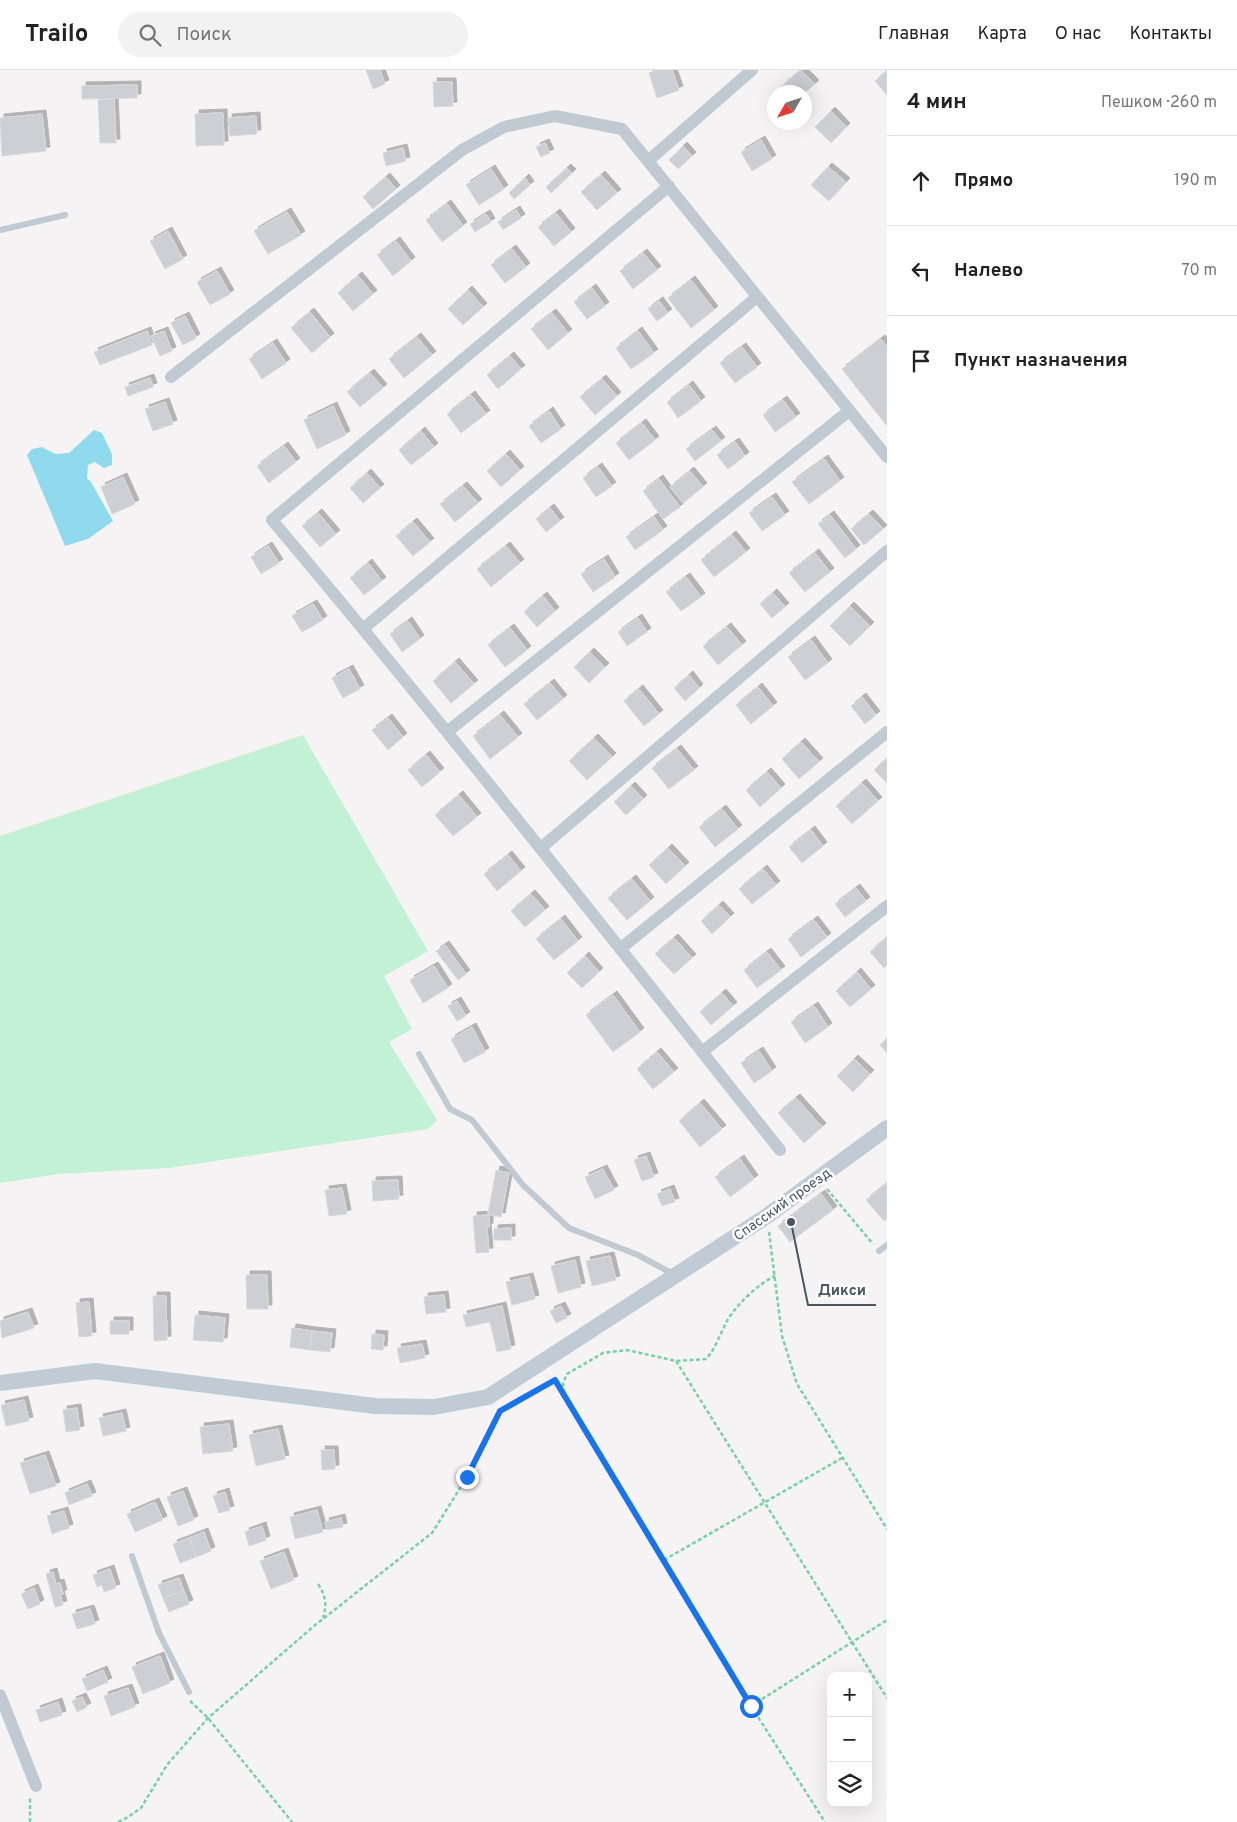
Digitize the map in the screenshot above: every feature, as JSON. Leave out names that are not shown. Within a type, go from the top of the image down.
[{"type":"street","points":[[648,161],[752,70]]},
{"type":"street","points":[[171,377],[462,150],[504,127],[555,116],[622,128],[887,457]]},
{"type":"street","points":[[669,186],[272,520],[364,628],[780,1150]]},
{"type":"street","points":[[364,628],[757,296]]},
{"type":"street","points":[[447,732],[848,410]]},
{"type":"street","points":[[541,848],[887,551]]},
{"type":"street","points":[[620,949],[887,732]]},
{"type":"street","points":[[702,1052],[887,906]]},
{"type":"street","name":"Спасский проезд","points":[[0,1383],[95,1371],[375,1406],[434,1407],[488,1397],[767,1216],[887,1128]]},
{"type":"street","points":[[0,1695],[36,1786]]},
{"type":"lane","points":[[0,230],[65,215]]},
{"type":"lane","points":[[419,1054],[450,1109],[472,1120],[523,1185],[570,1228],[638,1255],[676,1276]]},
{"type":"lane","points":[[879,1251],[887,1245]]},
{"type":"lane","points":[[132,1556],[159,1633],[188,1695]]},
{"type":"path","points":[[824,1186],[879,1251]]},
{"type":"path","points":[[767,1216],[782,1336],[797,1384],[887,1529]]},
{"type":"path","points":[[564,1394],[564,1382],[567,1374],[603,1353],[627,1350],[676,1362],[706,1358],[715,1347],[734,1310],[760,1284],[775,1276]]},
{"type":"path","points":[[676,1362],[887,1698]]},
{"type":"path","points":[[118,1822],[141,1808],[167,1765],[208,1718],[323,1618],[432,1533],[467,1477],[500,1411],[555,1380],[751,1706],[825,1822]]},
{"type":"path","points":[[664,1560],[843,1458]]},
{"type":"path","points":[[318,1584],[325,1598],[326,1608],[323,1618]]},
{"type":"path","points":[[751,1706],[887,1620]]},
{"type":"path","points":[[188,1695],[292,1822]]},
{"type":"path","points":[[30,1822],[30,1795],[36,1786]]},
{"type":"green space","points":[[303,735],[428,951],[384,976],[412,1029],[389,1042],[437,1120],[428,1129],[168,1168],[59,1174],[0,1183],[0,836]]},
{"type":"water","points":[[94,430],[102,433],[112,454],[112,465],[104,468],[95,462],[88,465],[87,478],[113,521],[88,539],[65,546],[27,455],[32,449],[42,447],[55,454],[69,453]]},
{"type":"building","points":[[366,70],[380,70],[385,84],[373,89]]},
{"type":"building","points":[[659,70],[672,70],[679,90],[657,98],[649,73]]},
{"type":"building","points":[[801,70],[815,84],[812,86],[783,85]]},
{"type":"building","points":[[887,71],[887,95],[875,81]]},
{"type":"building","points":[[433,82],[452,82],[453,106],[434,107]]},
{"type":"building","points":[[137,85],[137,98],[82,99],[82,86]]},
{"type":"building","points":[[114,99],[116,143],[100,143],[98,100]]},
{"type":"building","points":[[831,111],[846,127],[831,143],[815,127]]},
{"type":"building","points":[[223,113],[224,145],[196,146],[195,114]]},
{"type":"building","points":[[42,114],[46,151],[2,156],[0,118]]},
{"type":"building","points":[[256,116],[257,134],[230,136],[228,118]]},
{"type":"building","points":[[761,140],[772,159],[752,171],[741,152]]},
{"type":"building","points":[[545,143],[550,153],[541,157],[536,147]]},
{"type":"building","points":[[683,146],[692,156],[678,169],[669,160]]},
{"type":"building","points":[[403,148],[406,161],[386,166],[383,153]]},
{"type":"building","points":[[828,167],[846,182],[829,201],[811,185]]},
{"type":"building","points":[[567,168],[572,173],[551,193],[546,187]]},
{"type":"building","points":[[491,169],[504,189],[479,205],[466,185]]},
{"type":"building","points":[[601,175],[617,193],[597,210],[581,192]]},
{"type":"building","points":[[386,177],[396,189],[373,209],[363,197]]},
{"type":"building","points":[[525,178],[530,185],[514,199],[509,193]]},
{"type":"building","points":[[447,204],[463,226],[442,242],[426,220]]},
{"type":"building","points":[[516,210],[521,218],[503,230],[498,222]]},
{"type":"building","points":[[287,212],[301,235],[268,254],[254,231]]},
{"type":"building","points":[[556,213],[571,232],[554,246],[538,227]]},
{"type":"building","points":[[486,214],[491,222],[475,232],[470,224]]},
{"type":"building","points":[[168,231],[183,259],[165,269],[150,241]]},
{"type":"building","points":[[396,241],[411,261],[393,276],[377,255]]},
{"type":"building","points":[[512,249],[526,267],[505,283],[491,265]]},
{"type":"building","points":[[643,253],[657,270],[633,289],[620,271]]},
{"type":"building","points":[[217,271],[230,294],[210,305],[197,282]]},
{"type":"building","points":[[358,276],[373,294],[353,311],[338,293]]},
{"type":"building","points":[[691,280],[714,310],[691,328],[668,298]]},
{"type":"building","points":[[592,288],[605,306],[587,319],[574,302]]},
{"type":"building","points":[[468,290],[483,307],[463,325],[448,309]]},
{"type":"building","points":[[659,301],[668,313],[657,321],[648,309]]},
{"type":"building","points":[[310,312],[330,337],[312,353],[291,328]]},
{"type":"building","points":[[552,313],[568,333],[548,350],[531,329]]},
{"type":"building","points":[[185,316],[196,338],[183,345],[171,323]]},
{"type":"building","points":[[147,331],[152,345],[100,365],[94,352]]},
{"type":"building","points":[[164,331],[172,351],[160,356],[151,336]]},
{"type":"building","points":[[638,331],[654,353],[631,369],[616,348]]},
{"type":"building","points":[[417,337],[432,355],[404,378],[389,359]]},
{"type":"building","points":[[881,339],[887,347],[887,426],[842,369]]},
{"type":"building","points":[[273,343],[286,363],[262,379],[249,359]]},
{"type":"building","points":[[742,347],[757,367],[735,383],[720,363]]},
{"type":"building","points":[[510,356],[521,369],[498,389],[487,375]]},
{"type":"building","points":[[370,373],[383,388],[360,407],[347,392]]},
{"type":"building","points":[[150,378],[153,387],[128,396],[125,387]]},
{"type":"building","points":[[602,379],[617,396],[595,415],[580,397]]},
{"type":"building","points":[[689,385],[701,401],[678,418],[667,402]]},
{"type":"building","points":[[471,395],[486,414],[461,433],[447,414]]},
{"type":"building","points":[[783,400],[796,417],[775,432],[763,415]]},
{"type":"building","points":[[165,402],[173,424],[153,431],[145,409]]},
{"type":"building","points":[[333,406],[346,435],[317,449],[304,420]]},
{"type":"building","points":[[549,411],[561,429],[541,443],[529,426]]},
{"type":"building","points":[[642,423],[655,440],[629,460],[616,443]]},
{"type":"building","points":[[712,430],[721,441],[695,461],[686,449]]},
{"type":"building","points":[[421,431],[434,447],[411,465],[399,450]]},
{"type":"building","points":[[735,442],[745,456],[728,469],[717,455]]},
{"type":"building","points":[[284,446],[296,462],[269,483],[257,466]]},
{"type":"building","points":[[506,454],[520,470],[501,487],[487,471]]},
{"type":"building","points":[[824,459],[840,481],[809,504],[792,482]]},
{"type":"building","points":[[598,467],[612,486],[596,497],[583,478]]},
{"type":"building","points":[[690,471],[703,487],[683,503],[670,487]]},
{"type":"building","points":[[367,473],[380,488],[363,503],[350,488]]},
{"type":"building","points":[[123,477],[135,504],[112,514],[101,487]]},
{"type":"building","points":[[659,479],[680,507],[663,519],[643,491]]},
{"type":"building","points":[[463,486],[478,503],[455,522],[440,504]]},
{"type":"building","points":[[772,497],[785,515],[762,531],[749,513]]},
{"type":"building","points":[[550,508],[560,521],[546,532],[536,519]]},
{"type":"building","points":[[318,513],[336,534],[320,547],[302,526]]},
{"type":"building","points":[[869,514],[883,529],[864,545],[851,529]]},
{"type":"building","points":[[830,515],[856,549],[845,558],[818,524]]},
{"type":"building","points":[[654,517],[663,530],[635,550],[626,537]]},
{"type":"building","points":[[413,522],[430,542],[413,556],[396,536]]},
{"type":"building","points":[[732,535],[746,552],[714,577],[701,560]]},
{"type":"building","points":[[268,546],[279,563],[261,574],[251,557]]},
{"type":"building","points":[[506,546],[520,563],[491,587],[477,569]]},
{"type":"building","points":[[815,553],[830,572],[805,592],[789,573]]},
{"type":"building","points":[[604,559],[615,577],[593,592],[581,574]]},
{"type":"building","points":[[368,563],[382,581],[364,595],[350,578]]},
{"type":"building","points":[[686,577],[701,597],[681,611],[666,592]]},
{"type":"building","points":[[773,593],[785,607],[772,618],[760,604]]},
{"type":"building","points":[[543,596],[555,611],[537,627],[524,612]]},
{"type":"building","points":[[313,604],[323,620],[302,632],[292,616]]},
{"type":"building","points":[[850,606],[870,626],[850,646],[830,626]]},
{"type":"building","points":[[638,618],[647,632],[627,646],[618,632]]},
{"type":"building","points":[[408,621],[420,639],[402,652],[390,634]]},
{"type":"building","points":[[727,627],[742,645],[718,665],[703,646]]},
{"type":"building","points":[[510,628],[527,650],[505,667],[488,645]]},
{"type":"building","points":[[811,640],[828,663],[805,680],[788,657]]},
{"type":"building","points":[[590,652],[605,667],[589,683],[574,667]]},
{"type":"building","points":[[455,662],[474,684],[451,703],[433,681]]},
{"type":"building","points":[[349,669],[360,689],[343,698],[332,678]]},
{"type":"building","points":[[689,675],[699,688],[685,701],[674,688]]},
{"type":"building","points":[[550,683],[563,699],[537,720],[524,704]]},
{"type":"building","points":[[758,687],[773,706],[751,724],[736,705]]},
{"type":"building","points":[[639,689],[659,714],[644,726],[624,701]]},
{"type":"building","points":[[862,697],[876,715],[865,724],[851,706]]},
{"type":"building","points":[[500,715],[518,737],[490,759],[473,736]]},
{"type":"building","points":[[388,718],[403,737],[388,750],[372,730]]},
{"type":"building","points":[[594,738],[612,757],[587,780],[569,761]]},
{"type":"building","points":[[801,742],[819,762],[799,779],[782,759]]},
{"type":"building","points":[[677,749],[694,770],[669,789],[652,768]]},
{"type":"building","points":[[426,755],[440,772],[422,787],[408,770]]},
{"type":"building","points":[[887,758],[887,783],[874,770]]},
{"type":"building","points":[[767,772],[781,788],[760,807],[746,790]]},
{"type":"building","points":[[862,783],[878,801],[852,824],[836,806]]},
{"type":"building","points":[[631,786],[643,799],[626,815],[614,802]]},
{"type":"building","points":[[459,795],[477,817],[453,836],[435,815]]},
{"type":"building","points":[[722,809],[738,829],[715,847],[699,827]]},
{"type":"building","points":[[811,830],[823,846],[802,863],[789,847]]},
{"type":"building","points":[[668,848],[685,866],[666,884],[649,865]]},
{"type":"building","points":[[508,855],[521,871],[497,891],[484,874]]},
{"type":"building","points":[[763,869],[776,885],[752,904],[739,889]]},
{"type":"building","points":[[632,879],[650,901],[627,920],[608,898]]},
{"type":"building","points":[[856,888],[866,901],[845,917],[835,904]]},
{"type":"building","points":[[531,894],[545,910],[525,927],[511,911]]},
{"type":"building","points":[[719,905],[730,917],[712,934],[701,921]]},
{"type":"building","points":[[561,919],[578,941],[554,960],[536,939]]},
{"type":"building","points":[[814,920],[827,937],[801,957],[788,939]]},
{"type":"building","points":[[887,937],[887,965],[884,968],[870,952]]},
{"type":"building","points":[[674,938],[692,958],[674,974],[655,954]]},
{"type":"building","points":[[445,945],[466,974],[458,980],[436,951]]},
{"type":"building","points":[[767,952],[781,970],[757,988],[744,970]]},
{"type":"building","points":[[585,956],[599,972],[582,988],[567,973]]},
{"type":"building","points":[[434,966],[448,988],[423,1003],[410,980]]},
{"type":"building","points":[[857,972],[871,989],[850,1007],[836,991]]},
{"type":"building","points":[[722,993],[733,1006],[711,1025],[700,1012]]},
{"type":"building","points":[[613,995],[640,1032],[613,1052],[586,1015]]},
{"type":"building","points":[[457,1001],[466,1016],[457,1021],[448,1006]]},
{"type":"building","points":[[814,1006],[828,1027],[805,1043],[791,1022]]},
{"type":"building","points":[[472,1027],[485,1052],[464,1063],[451,1039]]},
{"type":"building","points":[[887,1039],[887,1053],[880,1045]]},
{"type":"building","points":[[759,1051],[772,1071],[754,1083],[741,1063]]},
{"type":"building","points":[[657,1052],[674,1072],[653,1089],[637,1069]]},
{"type":"building","points":[[854,1059],[870,1074],[853,1092],[837,1076]]},
{"type":"building","points":[[796,1098],[822,1127],[804,1143],[778,1113]]},
{"type":"building","points":[[700,1103],[722,1129],[700,1147],[679,1121]]},
{"type":"building","points":[[646,1156],[654,1177],[642,1181],[634,1160]]},
{"type":"building","points":[[740,1159],[754,1179],[730,1197],[715,1177]]},
{"type":"building","points":[[603,1169],[614,1190],[595,1199],[585,1177]]},
{"type":"building","points":[[496,1170],[509,1173],[501,1217],[488,1214]]},
{"type":"building","points":[[398,1180],[399,1199],[373,1201],[372,1181]]},
{"type":"building","points":[[887,1183],[887,1219],[884,1221],[866,1200]]},
{"type":"building","points":[[342,1188],[347,1214],[329,1216],[325,1190]]},
{"type":"building","points":[[670,1189],[675,1202],[662,1206],[657,1194]]},
{"type":"building","points":[[821,1194],[833,1210],[790,1242],[778,1226]]},
{"type":"building","points":[[489,1215],[489,1227],[487,1228],[489,1252],[476,1253],[473,1216]]},
{"type":"building","points":[[511,1228],[511,1240],[494,1240],[494,1229]]},
{"type":"building","points":[[610,1256],[616,1280],[592,1286],[586,1261]]},
{"type":"building","points":[[575,1260],[581,1287],[558,1293],[551,1266]]},
{"type":"building","points":[[246,1275],[267,1275],[268,1309],[247,1309]]},
{"type":"building","points":[[529,1277],[535,1299],[512,1305],[506,1282]]},
{"type":"building","points":[[444,1295],[446,1312],[426,1314],[424,1297]]},
{"type":"building","points":[[153,1296],[166,1296],[167,1340],[154,1341]]},
{"type":"building","points":[[89,1302],[92,1336],[79,1337],[76,1303]]},
{"type":"building","points":[[502,1306],[511,1349],[497,1352],[490,1322],[466,1327],[463,1315]]},
{"type":"building","points":[[561,1306],[567,1318],[556,1323],[550,1311]]},
{"type":"building","points":[[28,1312],[34,1328],[2,1338],[0,1321]]},
{"type":"building","points":[[195,1315],[225,1318],[223,1342],[193,1340]]},
{"type":"building","points":[[110,1321],[129,1321],[129,1334],[110,1334]]},
{"type":"building","points":[[292,1328],[312,1331],[310,1350],[290,1347]]},
{"type":"building","points":[[312,1331],[332,1333],[330,1352],[310,1350]]},
{"type":"building","points":[[372,1334],[384,1335],[383,1350],[371,1349]]},
{"type":"building","points":[[422,1344],[425,1358],[400,1363],[397,1348]]},
{"type":"building","points":[[24,1400],[29,1421],[6,1426],[1,1405]]},
{"type":"building","points":[[77,1408],[80,1430],[66,1432],[63,1410]]},
{"type":"building","points":[[122,1413],[126,1431],[103,1436],[99,1418]]},
{"type":"building","points":[[229,1424],[233,1451],[203,1454],[200,1427]]},
{"type":"building","points":[[278,1429],[285,1459],[256,1466],[249,1435]]},
{"type":"building","points":[[321,1450],[334,1450],[335,1469],[322,1470]]},
{"type":"building","points":[[45,1455],[56,1486],[30,1494],[20,1463]]},
{"type":"building","points":[[87,1484],[92,1496],[69,1505],[65,1493]]},
{"type":"building","points":[[183,1491],[194,1520],[178,1526],[167,1497]]},
{"type":"building","points":[[225,1492],[230,1510],[219,1513],[213,1496]]},
{"type":"building","points":[[155,1502],[163,1520],[135,1532],[127,1514]]},
{"type":"building","points":[[317,1510],[323,1532],[295,1539],[290,1517]]},
{"type":"building","points":[[64,1511],[69,1528],[52,1534],[47,1516]]},
{"type":"building","points":[[341,1518],[343,1527],[327,1530],[325,1522]]},
{"type":"building","points":[[262,1526],[266,1540],[249,1546],[245,1532]]},
{"type":"building","points":[[204,1532],[211,1551],[196,1557],[189,1538]]},
{"type":"building","points":[[189,1538],[196,1557],[180,1563],[173,1544]]},
{"type":"building","points":[[284,1552],[294,1580],[271,1589],[260,1561]]},
{"type":"building","points":[[110,1569],[116,1588],[104,1592],[102,1585],[97,1587],[93,1575]]},
{"type":"building","points":[[53,1572],[56,1584],[60,1583],[63,1594],[60,1594],[63,1605],[55,1607],[46,1574]]},
{"type":"building","points":[[179,1578],[184,1591],[163,1598],[158,1585]]},
{"type":"building","points":[[34,1588],[40,1604],[28,1609],[21,1594]]},
{"type":"building","points":[[184,1591],[189,1604],[169,1612],[163,1598]]},
{"type":"building","points":[[90,1609],[95,1624],[77,1629],[72,1614]]},
{"type":"building","points":[[160,1656],[170,1683],[143,1694],[132,1667]]},
{"type":"building","points":[[103,1670],[108,1682],[87,1691],[82,1679]]},
{"type":"building","points":[[128,1688],[135,1707],[111,1716],[104,1696]]},
{"type":"building","points":[[82,1697],[87,1707],[77,1712],[72,1701]]},
{"type":"building","points":[[58,1702],[62,1715],[40,1722],[36,1710]]},
{"type":"place","name":"Дикси","points":[[791,1222]]},
{"type":"route","points":[[467,1477],[500,1411],[555,1380],[751,1706]]}]
